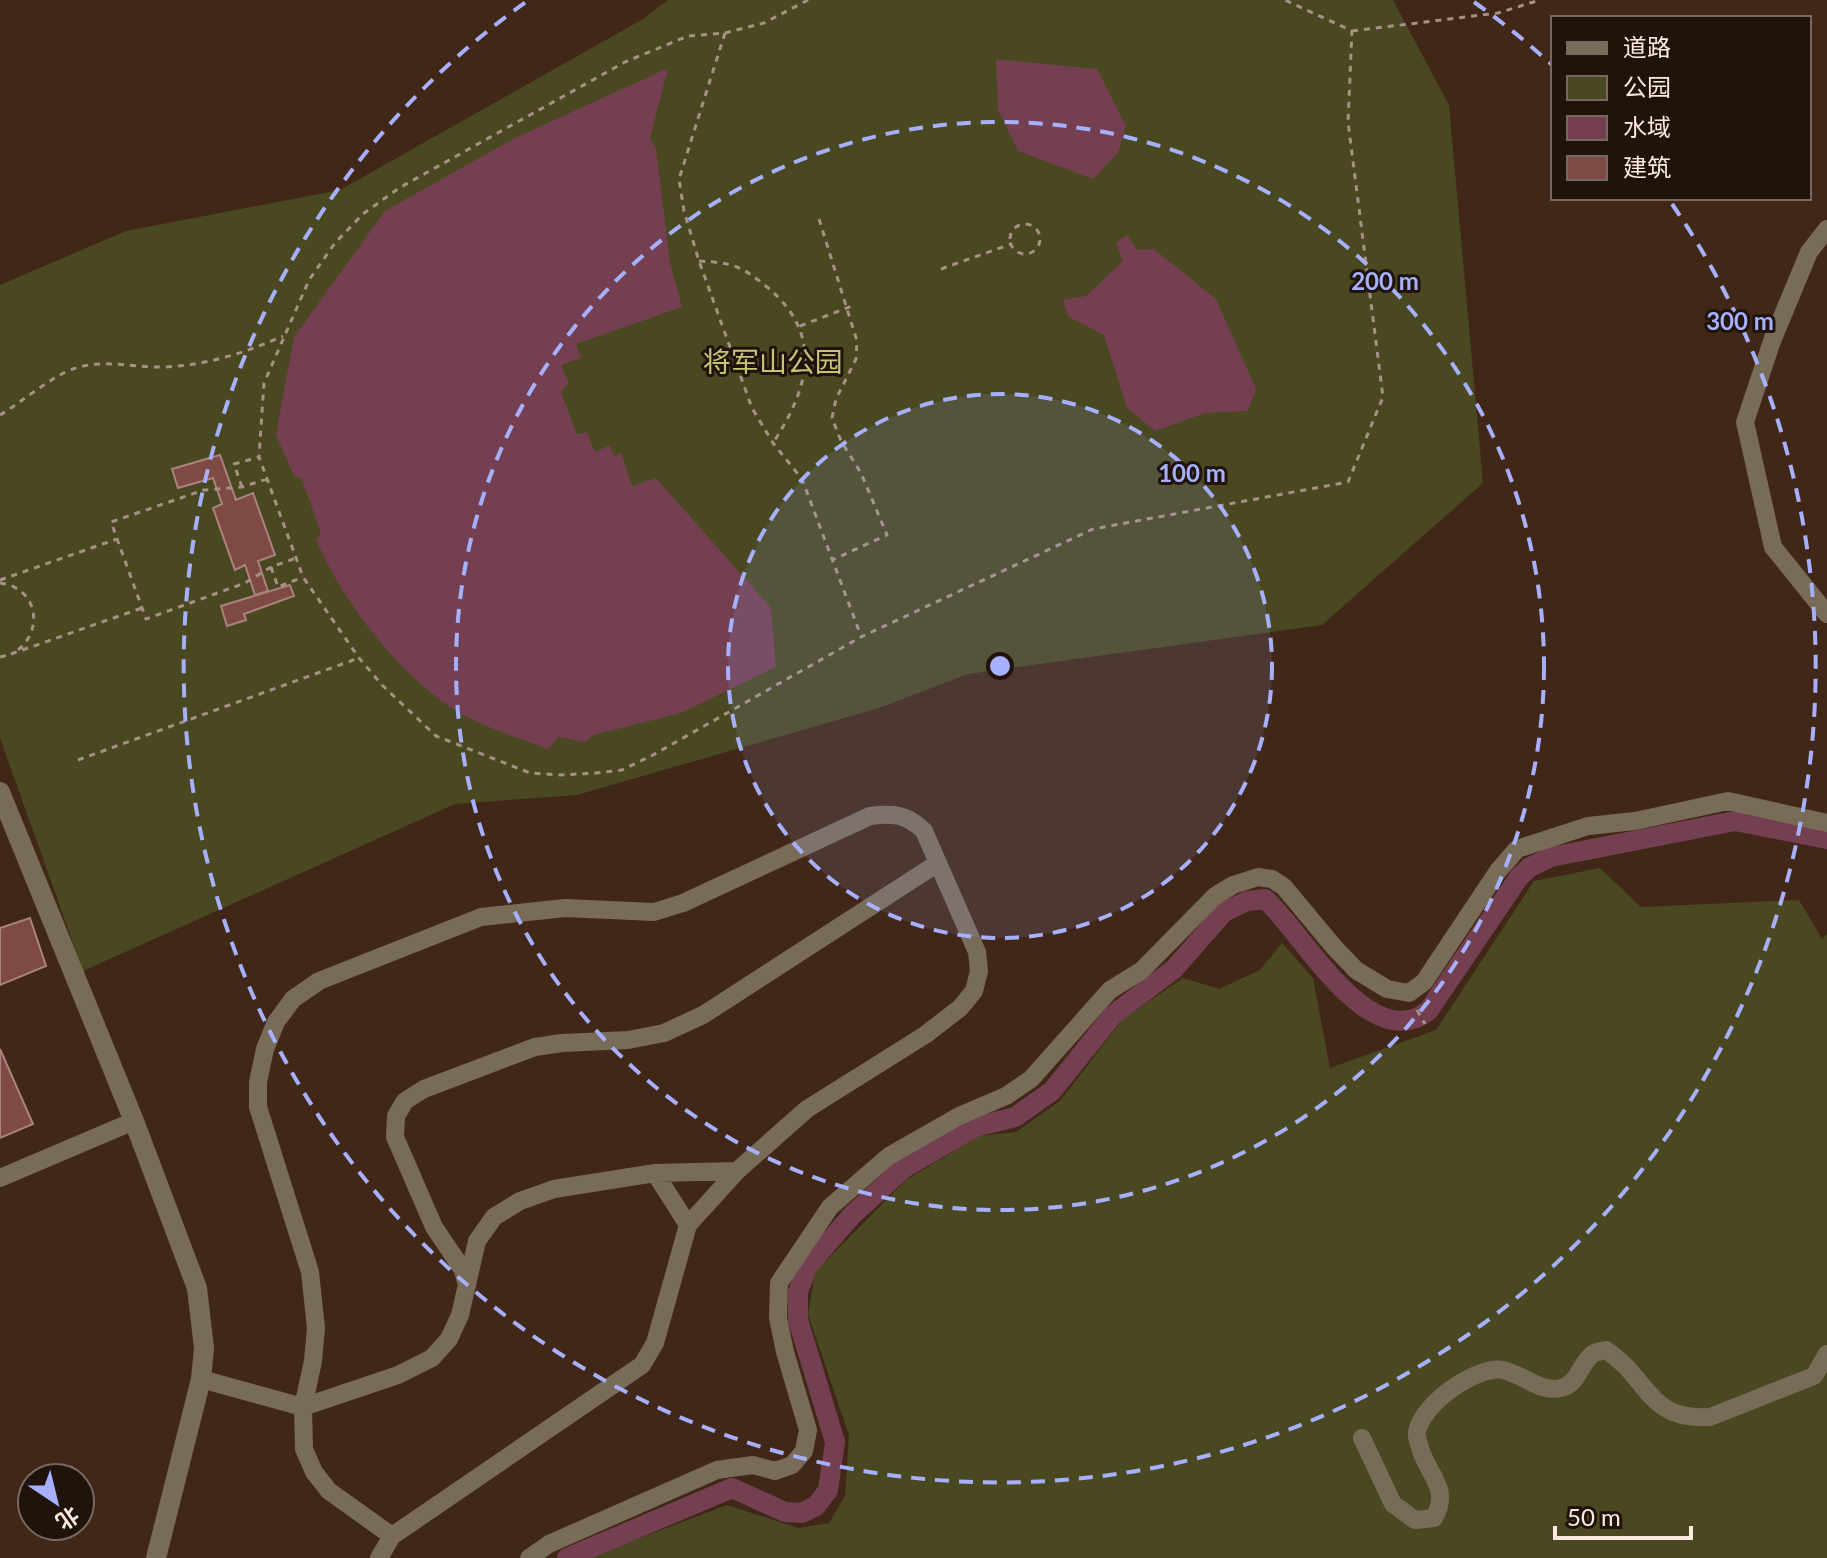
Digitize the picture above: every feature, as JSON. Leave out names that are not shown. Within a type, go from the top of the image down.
[{"type":"street","points":[[1827,229],[1809,252],[1772,341],[1745,422],[1773,547],[1827,614]]},
{"type":"street","points":[[0,792],[134,1121],[197,1288],[204,1348],[201,1379],[156,1558]]},
{"type":"street","points":[[529,1558],[549,1544],[717,1470],[753,1465],[775,1471],[792,1465],[804,1451],[808,1430],[778,1318],[779,1283],[830,1207],[889,1156],[959,1116],[1006,1096],[1031,1079],[1110,990],[1141,971],[1215,896],[1233,885],[1258,877],[1272,879],[1284,887],[1356,970],[1387,989],[1409,993],[1424,982],[1498,871],[1517,849],[1588,826],[1635,821],[1728,801],[1827,823]]},
{"type":"street","points":[[379,1558],[392,1536],[642,1365],[655,1343],[688,1225],[737,1171],[807,1109],[925,1035],[960,1008],[974,991],[979,971],[977,952],[924,831],[911,819],[891,813],[870,816],[683,903],[654,912],[565,908],[481,917],[319,981],[293,999],[276,1022],[265,1049],[258,1082],[258,1107],[310,1272],[316,1328],[303,1407],[304,1449],[314,1472],[329,1491],[392,1536]]},
{"type":"street","points":[[467,1286],[463,1270],[434,1227],[395,1137],[396,1116],[405,1101],[424,1089],[535,1047],[628,1040],[664,1033],[703,1015],[938,863]]},
{"type":"street","points":[[0,1178],[134,1121]]},
{"type":"street","points":[[201,1379],[303,1407],[398,1375],[432,1358],[449,1339],[460,1315],[477,1241],[494,1217],[520,1201],[554,1189],[655,1173],[737,1171]]},
{"type":"street","points":[[655,1173],[688,1225]]},
{"type":"street","points":[[1362,1438],[1393,1504],[1415,1520],[1434,1518],[1441,1505],[1440,1492],[1419,1447],[1417,1431],[1427,1412],[1452,1387],[1486,1371],[1502,1370],[1545,1388],[1561,1388],[1573,1382],[1594,1353],[1606,1350],[1616,1357],[1662,1409],[1694,1418],[1710,1417],[1814,1376],[1827,1354]]},
{"type":"path","points":[[808,0],[764,23],[725,33],[688,36],[625,62],[399,188],[363,214],[335,243],[309,280],[264,383],[259,457],[303,577],[359,658],[382,685],[436,736],[530,773],[561,775],[622,770],[861,637],[1093,529],[1348,482],[1383,397],[1348,122],[1352,31]]},
{"type":"path","points":[[1285,0],[1352,31],[1498,13],[1540,0]]},
{"type":"path","points":[[725,33],[679,179],[684,211],[752,408],[773,443],[802,479],[861,637]]},
{"type":"path","points":[[819,219],[857,341],[856,359],[836,399],[832,418],[841,441],[861,473],[887,535],[832,560]]},
{"type":"path","points":[[1027,224],[1039,233],[1040,243],[1031,253],[1021,254],[1011,244],[1011,234],[1017,226],[1027,224]]},
{"type":"path","points":[[941,269],[1011,244]]},
{"type":"path","points":[[699,261],[730,263],[754,277],[781,299],[800,326],[806,360],[801,390],[790,418],[773,443]]},
{"type":"path","points":[[800,326],[852,306]]},
{"type":"path","points":[[0,415],[71,369],[107,364],[163,367],[195,364],[242,354],[283,336]]},
{"type":"path","points":[[242,487],[234,464],[259,457]]},
{"type":"path","points":[[268,479],[242,487],[204,490],[111,522],[146,619],[245,583],[271,567],[296,558]]},
{"type":"path","points":[[0,581],[117,539]]},
{"type":"path","points":[[271,567],[278,587],[303,577]]},
{"type":"path","points":[[0,581],[26,595],[35,616],[29,639],[11,654]]},
{"type":"path","points":[[0,657],[142,608]]},
{"type":"path","points":[[78,760],[359,658]]},
{"type":"path","points":[[1415,1005],[1425,1024]]},
{"type":"green space","name":"将军山公园","points":[[668,0],[1393,0],[1449,105],[1483,483],[1322,625],[968,674],[879,708],[577,795],[455,804],[83,971],[0,738],[0,285],[126,231],[340,190],[643,19]]},
{"type":"green space","points":[[1600,868],[1641,907],[1799,900],[1822,939],[1827,934],[1827,1558],[587,1558],[727,1505],[798,1528],[829,1523],[845,1496],[849,1435],[808,1315],[815,1272],[906,1180],[979,1136],[1016,1132],[1060,1101],[1123,1019],[1183,978],[1219,989],[1260,970],[1282,943],[1313,978],[1330,1068],[1436,1030],[1534,881]]},
{"type":"water","points":[[996,59],[1097,69],[1126,126],[1118,153],[1093,179],[1018,151],[998,110]]},
{"type":"water","points":[[668,68],[650,138],[656,149],[670,263],[682,307],[576,344],[581,358],[561,365],[569,383],[561,392],[577,435],[587,432],[595,452],[610,445],[614,456],[621,453],[632,486],[656,478],[771,608],[776,667],[681,713],[593,735],[585,742],[559,737],[548,749],[477,722],[444,703],[378,640],[327,563],[316,539],[321,534],[302,479],[294,476],[276,435],[294,337],[385,211],[515,138]]},
{"type":"water","points":[[1127,235],[1137,250],[1154,249],[1216,299],[1256,389],[1248,411],[1205,413],[1155,431],[1127,408],[1104,335],[1069,317],[1063,300],[1086,296],[1123,261],[1116,243]]},
{"type":"building","points":[[220,455],[236,500],[253,493],[275,555],[258,561],[268,591],[255,595],[245,565],[235,570],[213,508],[222,504],[213,478],[178,488],[172,469]]},
{"type":"building","points":[[290,585],[294,596],[244,614],[246,620],[227,626],[221,606]]},
{"type":"building","points":[[30,918],[46,966],[0,985],[0,928]]},
{"type":"building","points":[[0,1049],[33,1124],[0,1138]]},
{"type":"waterway","points":[[567,1558],[732,1488],[785,1512],[802,1513],[816,1506],[828,1490],[835,1442],[798,1320],[798,1292],[807,1267],[853,1214],[904,1168],[975,1127],[1015,1117],[1052,1091],[1113,1015],[1174,969],[1224,912],[1247,901],[1265,899],[1351,996],[1371,1012],[1392,1020],[1413,1019],[1429,1010],[1519,877],[1530,867],[1551,857],[1735,821],[1827,839]]}]
